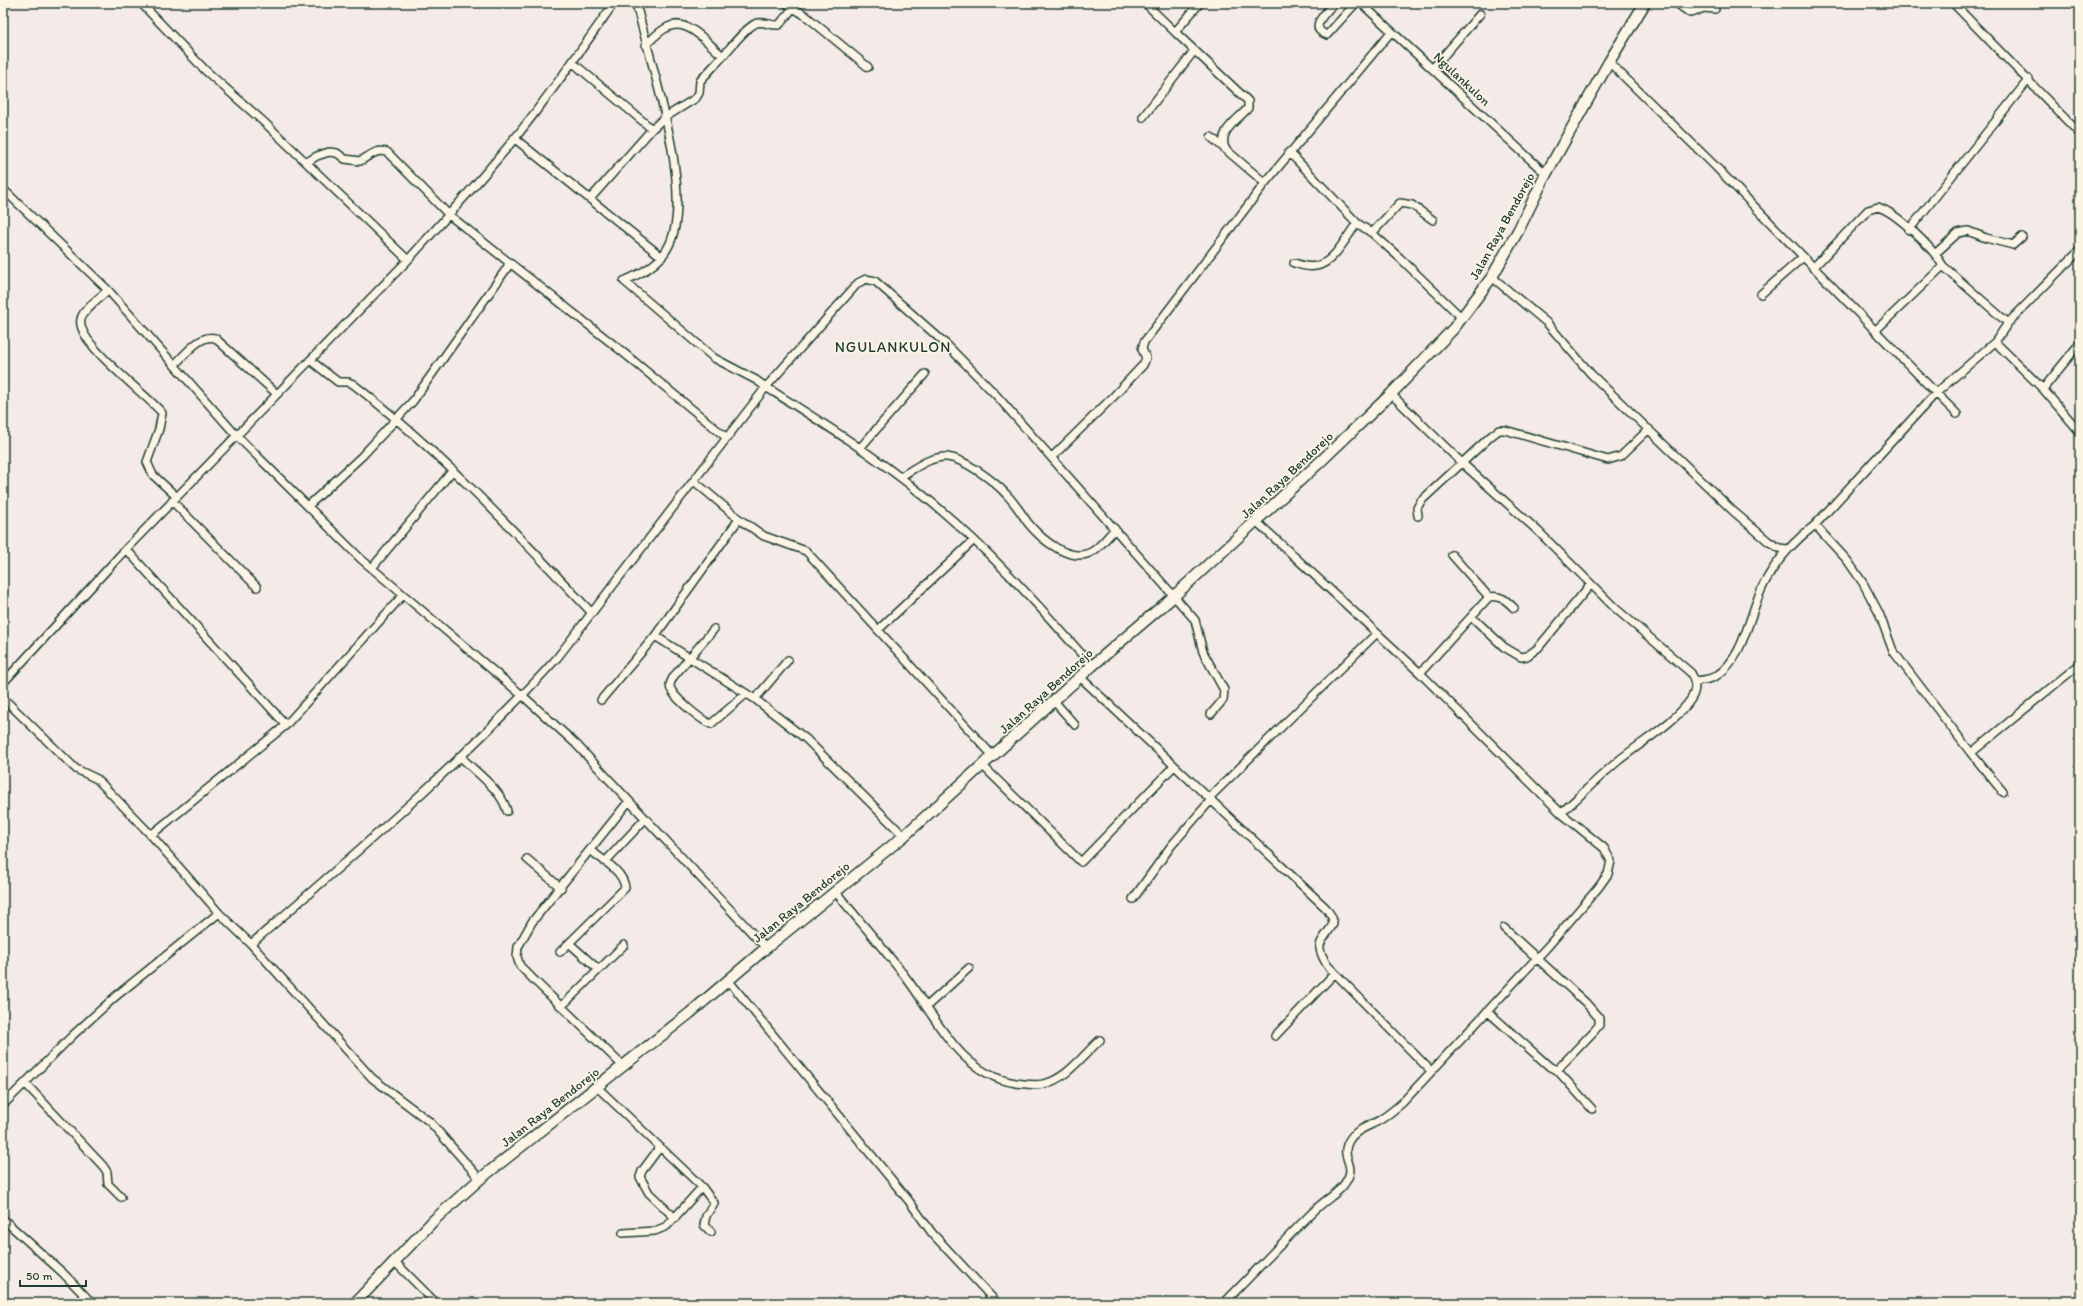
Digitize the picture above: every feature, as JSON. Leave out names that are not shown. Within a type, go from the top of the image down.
[{"type":"main road","name":"Jalan Raya Bendorejo","points":[[355,1303],[435,1219],[480,1179],[623,1066],[904,836],[1092,666],[1173,597],[1391,394],[1454,328],[1492,277],[1546,174],[1609,62],[1645,3]]},
{"type":"street","points":[[140,3],[206,71],[307,162],[408,260]]},
{"type":"street","points":[[3,683],[126,549],[408,260],[449,215],[514,138],[572,62],[614,3]]},
{"type":"street","points":[[636,3],[673,159],[677,202],[677,222],[668,249],[662,257],[639,275],[624,282],[714,358],[756,380],[766,388],[860,448],[918,491],[974,540],[1059,627],[1092,666]]},
{"type":"street","points":[[786,3],[806,16],[868,67]]},
{"type":"street","points":[[1144,3],[1248,101],[1248,108],[1224,133],[1223,142],[1226,150]]},
{"type":"street","points":[[1175,32],[1200,3]]},
{"type":"street","points":[[1334,3],[1318,23],[1317,28],[1320,32],[1327,35],[1356,3]]},
{"type":"street","name":"Ngulankulon","points":[[1361,3],[1390,32],[1433,68],[1546,174]]},
{"type":"street","points":[[1676,3],[1690,13],[1704,8],[1715,9]]},
{"type":"street","points":[[1953,3],[2029,79],[2080,134]]},
{"type":"street","points":[[590,199],[652,128],[664,118],[696,98],[699,93],[700,81],[755,24],[762,22],[773,26],[779,25],[793,8]]},
{"type":"street","points":[[1433,68],[1480,14]]},
{"type":"street","points":[[646,45],[667,27],[675,24],[691,29],[700,34],[723,56]]},
{"type":"street","points":[[1052,457],[1143,365],[1146,358],[1142,349],[1144,342],[1265,182],[1390,32]]},
{"type":"street","points":[[1143,117],[1194,51]]},
{"type":"street","points":[[572,62],[652,128]]},
{"type":"street","points":[[1609,62],[1715,166],[1957,414]]},
{"type":"street","points":[[1909,230],[2029,79]]},
{"type":"street","points":[[1211,137],[1265,182]]},
{"type":"street","points":[[514,138],[662,257]]},
{"type":"street","points":[[307,162],[329,152],[337,153],[345,158],[360,161],[373,152],[380,150],[386,152],[449,215],[619,349],[727,438]]},
{"type":"street","points":[[1290,152],[1357,223],[1372,233],[1461,317]]},
{"type":"street","points":[[3,189],[108,290],[175,364],[236,436],[372,568],[523,696],[576,744],[766,948]]},
{"type":"street","points":[[1372,233],[1400,203],[1412,205],[1433,220]]},
{"type":"street","points":[[1813,268],[1868,210],[1878,207],[1885,210],[1936,254],[1943,266],[2008,323]]},
{"type":"street","points":[[1294,263],[1316,267],[1324,263],[1334,255],[1357,223]]},
{"type":"street","points":[[1936,254],[1958,233],[1968,231],[2013,245],[2022,237]]},
{"type":"street","points":[[1695,680],[1716,676],[1735,654],[1764,582],[1795,540],[1815,525],[1936,393],[1995,342],[2008,323],[2080,250]]},
{"type":"street","points":[[1761,294],[1803,257]]},
{"type":"street","points":[[308,506],[362,456],[426,386],[507,268],[509,262]]},
{"type":"street","points":[[1876,330],[1943,266]]},
{"type":"street","points":[[1492,277],[1547,323],[1591,374],[1733,511],[1768,541],[1779,548],[1787,549]]},
{"type":"street","points":[[251,944],[382,830],[523,696],[557,658],[766,388],[858,283],[866,279],[874,281],[892,294],[948,345],[1052,457],[1173,597],[1195,620],[1203,652],[1224,690],[1223,700],[1212,714]]},
{"type":"street","points":[[108,290],[81,317],[80,327],[93,347],[162,413],[159,429],[147,462],[153,475],[257,587]]},
{"type":"street","points":[[175,364],[200,340],[207,337],[216,338],[277,394]]},
{"type":"street","points":[[1995,342],[2043,389],[2080,432]]},
{"type":"street","points":[[2043,389],[2080,343]]},
{"type":"street","points":[[310,360],[338,382],[348,382],[353,384],[454,470],[592,613]]},
{"type":"street","points":[[860,448],[925,374]]},
{"type":"street","points":[[1391,394],[1462,463],[1538,530],[1615,608],[1691,673],[1695,680],[1696,689],[1692,698],[1682,711],[1618,761],[1561,813]]},
{"type":"street","points":[[1418,516],[1417,508],[1421,501],[1499,430],[1524,434],[1590,456],[1608,460],[1621,456],[1649,429]]},
{"type":"street","points":[[900,477],[924,462],[948,457],[976,470],[1006,493],[1039,535],[1056,548],[1077,555],[1094,551],[1115,529]]},
{"type":"street","points":[[372,568],[454,470]]},
{"type":"street","points":[[694,481],[739,519],[773,541],[806,551],[993,756]]},
{"type":"street","points":[[602,700],[655,636],[739,519]]},
{"type":"street","points":[[1224,1303],[1316,1209],[1339,1190],[1351,1173],[1346,1146],[1353,1136],[1361,1129],[1381,1119],[1402,1103],[1536,959],[1598,888],[1608,874],[1611,861],[1604,848],[1561,813],[1420,673],[1256,521]]},
{"type":"street","points":[[1815,525],[1847,560],[1863,583],[1879,613],[1894,651],[1971,753],[2003,792]]},
{"type":"street","points":[[878,630],[974,540]]},
{"type":"street","points":[[126,549],[286,725]]},
{"type":"street","points":[[1452,555],[1489,598]]},
{"type":"street","points":[[1472,618],[1504,647],[1521,657],[1527,656],[1538,648],[1591,584]]},
{"type":"street","points":[[151,835],[286,725],[403,595]]},
{"type":"street","points":[[1420,673],[1489,598],[1496,596],[1503,598],[1514,608]]},
{"type":"street","points":[[714,629],[674,676],[670,683],[671,691],[688,707],[709,723],[714,723],[746,694]]},
{"type":"street","points":[[1133,899],[1171,846],[1210,799],[1376,633]]},
{"type":"street","points":[[655,636],[755,699],[806,740],[904,836]]},
{"type":"street","points":[[755,699],[788,660]]},
{"type":"street","points":[[1971,753],[2080,664]]},
{"type":"street","points":[[1080,677],[1326,908],[1332,917],[1333,924],[1320,941],[1320,951],[1327,965],[1431,1071]]},
{"type":"street","points":[[3,698],[76,769],[97,779],[151,835],[219,913],[251,944],[372,1078],[430,1122],[480,1179]]},
{"type":"street","points":[[1054,701],[1075,725]]},
{"type":"street","points":[[460,756],[498,792],[504,801],[507,811]]},
{"type":"street","points":[[983,766],[1081,862],[1174,766]]},
{"type":"street","points":[[623,1066],[520,966],[517,957],[518,947],[532,922],[591,851],[629,801]]},
{"type":"street","points":[[605,862],[646,819]]},
{"type":"street","points":[[560,952],[625,888],[625,882],[605,862],[591,851]]},
{"type":"street","points":[[527,859],[561,888]]},
{"type":"street","points":[[835,891],[905,977],[953,1046],[966,1059],[988,1074],[1002,1081],[1043,1084],[1054,1080],[1067,1071],[1100,1040]]},
{"type":"street","points":[[3,1105],[24,1083],[116,996],[219,913]]},
{"type":"street","points":[[1504,928],[1536,959],[1586,1003],[1599,1018],[1599,1025],[1595,1030],[1557,1070]]},
{"type":"street","points":[[569,943],[598,969]]},
{"type":"street","points":[[562,1006],[624,944]]},
{"type":"street","points":[[926,1007],[969,968]]},
{"type":"street","points":[[1275,1036],[1334,973]]},
{"type":"street","points":[[728,980],[909,1201],[932,1233],[997,1303]]},
{"type":"street","points":[[1487,1011],[1550,1067],[1557,1070],[1592,1109]]},
{"type":"street","points":[[24,1083],[103,1166],[107,1172],[108,1184],[121,1197]]},
{"type":"street","points":[[597,1087],[702,1187],[714,1203],[706,1216],[704,1225],[711,1232]]},
{"type":"street","points":[[660,1147],[642,1171],[640,1177],[649,1193],[675,1218]]},
{"type":"street","points":[[623,1233],[655,1231],[667,1226],[702,1187]]},
{"type":"street","points":[[3,1219],[63,1272],[92,1303]]},
{"type":"street","points":[[395,1262],[436,1303]]},
{"type":"district","name":"NGULANKULON","points":[[893,347]]}]
